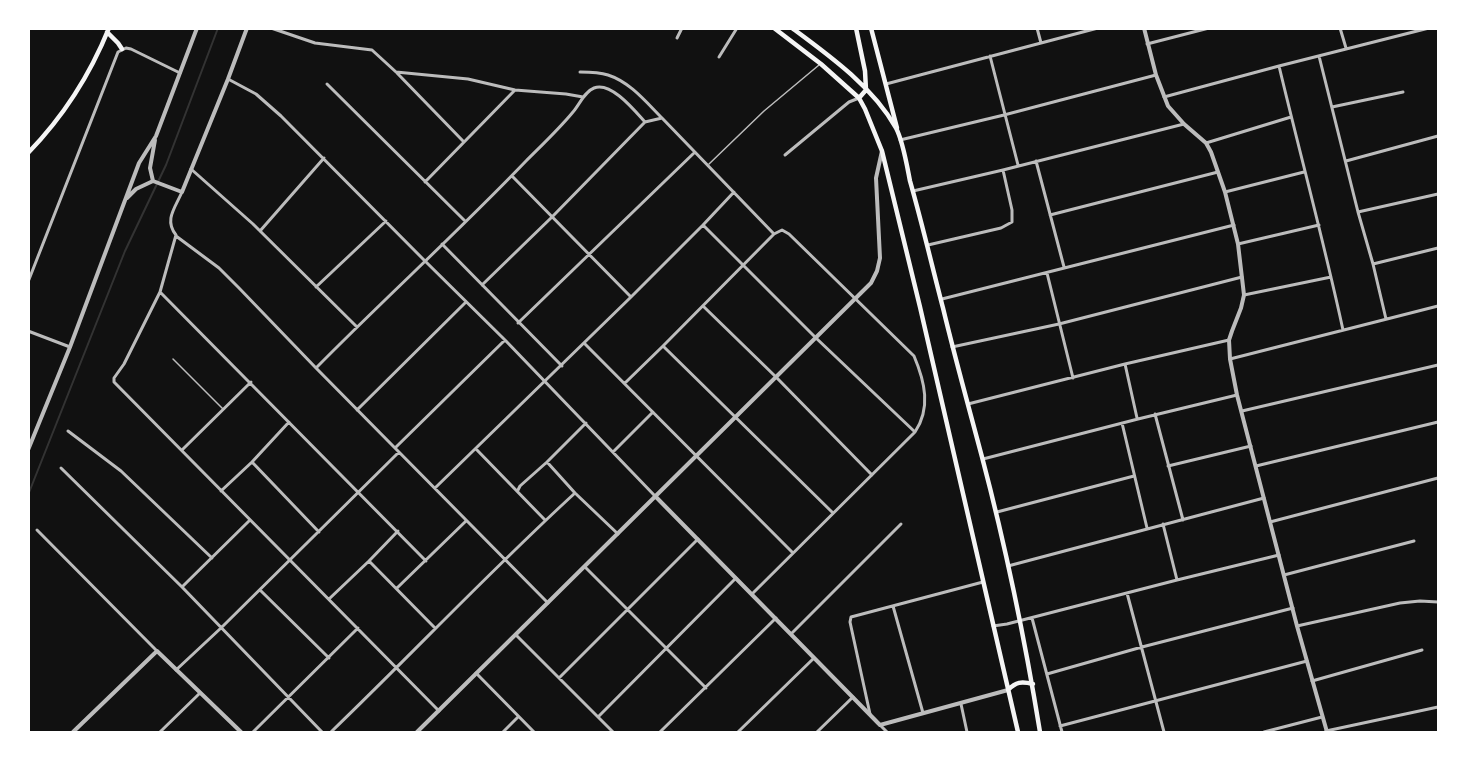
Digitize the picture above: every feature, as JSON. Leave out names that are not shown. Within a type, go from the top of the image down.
[{"type":"main road","points":[[774,28],[821,64],[859,98],[882,151],[1018,732]]},
{"type":"main road","points":[[792,28],[866,90],[897,130]]},
{"type":"main road","points":[[856,28],[865,70],[866,90],[859,98]]},
{"type":"main road","points":[[871,28],[928,245],[952,347],[983,459],[1033,684],[1040,732]]},
{"type":"main road","points":[[28,153],[47,135],[72,101],[108,30],[122,49]]},
{"type":"main road","points":[[1008,690],[1019,682],[1033,684]]},
{"type":"street","points":[[155,181],[150,168],[156,136],[196,28]]},
{"type":"street","points":[[247,28],[170,220],[171,228],[176,235],[219,268],[548,603]]},
{"type":"street","points":[[270,28],[315,42],[372,50],[463,141]]},
{"type":"street","points":[[677,38],[682,28]]},
{"type":"street","points":[[719,57],[737,28]]},
{"type":"street","points":[[1037,28],[1041,42]]},
{"type":"street","points":[[886,84],[1098,28]]},
{"type":"street","points":[[1144,28],[1156,75],[1168,106],[1206,143],[1211,152],[1234,225],[1245,295],[1229,340],[1230,360],[1237,395],[1326,732],[1438,707]]},
{"type":"street","points":[[1148,44],[1209,28]]},
{"type":"street","points":[[1340,28],[1346,48]]},
{"type":"street","points":[[1164,97],[1429,28]]},
{"type":"street","points":[[28,282],[116,55],[122,49],[131,49],[180,73]]},
{"type":"street","points":[[1319,56],[1386,319]]},
{"type":"street","points":[[990,57],[1018,166]]},
{"type":"street","points":[[1279,66],[1343,330]]},
{"type":"street","points":[[396,72],[468,79],[515,90],[583,97]]},
{"type":"street","points":[[580,72],[607,75],[623,81],[663,118],[774,234]]},
{"type":"street","points":[[900,140],[1156,75]]},
{"type":"street","points":[[228,79],[256,94],[270,105],[324,158],[887,732]]},
{"type":"street","points":[[327,84],[465,221]]},
{"type":"street","points":[[316,368],[512,176],[566,120],[583,97],[595,87],[610,89],[645,122]]},
{"type":"street","points":[[425,182],[515,90]]},
{"type":"street","points":[[1332,107],[1403,92]]},
{"type":"street","points":[[785,155],[849,102],[859,98]]},
{"type":"street","points":[[1206,143],[1291,117]]},
{"type":"street","points":[[482,285],[645,122],[663,118]]},
{"type":"street","points":[[913,190],[1003,170],[1184,124]]},
{"type":"street","points":[[28,450],[70,347],[139,163],[156,136]]},
{"type":"street","points":[[1346,161],[1438,136]]},
{"type":"street","points":[[417,732],[871,283],[880,258],[876,178],[882,151]]},
{"type":"street","points":[[518,323],[695,152]]},
{"type":"street","points":[[260,231],[324,158]]},
{"type":"street","points":[[1036,161],[1064,267]]},
{"type":"street","points":[[191,169],[260,231],[357,327]]},
{"type":"street","points":[[928,245],[1001,228],[1012,222],[1012,210],[1003,170]]},
{"type":"street","points":[[1050,215],[1218,172]]},
{"type":"street","points":[[1225,192],[1304,172]]},
{"type":"street","points":[[512,176],[631,297]]},
{"type":"street","points":[[125,201],[136,189],[155,181],[182,192]]},
{"type":"street","points":[[435,489],[546,382],[734,192]]},
{"type":"street","points":[[1358,212],[1438,194]]},
{"type":"street","points":[[316,287],[386,221]]},
{"type":"street","points":[[703,225],[816,338],[915,432]]},
{"type":"street","points":[[941,299],[1234,225]]},
{"type":"street","points":[[1238,244],[1319,225]]},
{"type":"street","points":[[625,383],[774,234],[782,230],[789,234],[914,356],[923,382],[925,407],[922,422],[915,432],[752,594]]},
{"type":"street","points":[[176,235],[160,292],[114,378],[116,385],[439,711]]},
{"type":"street","points":[[441,244],[562,366]]},
{"type":"street","points":[[1373,264],[1438,248]]},
{"type":"street","points":[[1047,273],[1072,378]]},
{"type":"street","points":[[952,347],[1059,324],[1243,276]]},
{"type":"street","points":[[1245,295],[1331,277]]},
{"type":"street","points":[[160,292],[426,561]]},
{"type":"street","points":[[357,410],[466,302]]},
{"type":"street","points":[[703,306],[872,475]]},
{"type":"street","points":[[1230,360],[1438,306]]},
{"type":"street","points":[[28,331],[70,347]]},
{"type":"street","points":[[395,449],[505,340]]},
{"type":"street","points":[[968,404],[1229,340]]},
{"type":"street","points":[[584,343],[793,553]]},
{"type":"street","points":[[663,346],[833,513]]},
{"type":"street","points":[[1125,364],[1138,418]]},
{"type":"street","points":[[1242,411],[1438,365]]},
{"type":"street","points":[[182,450],[251,382]]},
{"type":"street","points":[[983,459],[1138,418],[1237,395]]},
{"type":"street","points":[[613,452],[653,412]]},
{"type":"street","points":[[1155,414],[1183,520]]},
{"type":"street","points":[[221,491],[289,422]]},
{"type":"street","points":[[1256,466],[1438,422]]},
{"type":"street","points":[[518,490],[586,423]]},
{"type":"street","points":[[1122,423],[1147,528]]},
{"type":"street","points":[[68,430],[127,476],[212,558]]},
{"type":"street","points":[[1168,466],[1251,446]]},
{"type":"street","points":[[477,449],[545,520]]},
{"type":"street","points":[[176,670],[399,452]]},
{"type":"street","points":[[252,462],[319,531]]},
{"type":"street","points":[[547,462],[575,493],[618,534]]},
{"type":"street","points":[[62,468],[182,587],[322,732]]},
{"type":"street","points":[[995,513],[1134,476]]},
{"type":"street","points":[[1270,522],[1438,478]]},
{"type":"street","points":[[331,732],[575,493]]},
{"type":"street","points":[[1008,566],[1264,498]]},
{"type":"street","points":[[182,587],[250,520]]},
{"type":"street","points":[[397,588],[466,521]]},
{"type":"street","points":[[791,634],[901,524]]},
{"type":"street","points":[[1163,524],[1177,580]]},
{"type":"street","points":[[38,530],[176,670],[241,732]]},
{"type":"street","points":[[328,599],[398,531]]},
{"type":"street","points":[[559,678],[698,539]]},
{"type":"street","points":[[1284,575],[1414,541]]},
{"type":"street","points":[[993,626],[1279,555]]},
{"type":"street","points":[[369,561],[436,628]]},
{"type":"street","points":[[585,567],[706,688]]},
{"type":"street","points":[[598,717],[736,578]]},
{"type":"street","points":[[870,714],[850,619],[853,615],[983,582]]},
{"type":"street","points":[[259,589],[329,658]]},
{"type":"street","points":[[1127,593],[1164,732]]},
{"type":"street","points":[[1297,626],[1400,603],[1438,602]]},
{"type":"street","points":[[893,606],[923,713]]},
{"type":"street","points":[[1047,674],[1293,608]]},
{"type":"street","points":[[660,732],[776,618]]},
{"type":"street","points":[[1032,618],[1062,732]]},
{"type":"street","points":[[253,732],[358,628]]},
{"type":"street","points":[[516,635],[614,732]]},
{"type":"street","points":[[1312,681],[1422,650]]},
{"type":"street","points":[[73,732],[157,651]]},
{"type":"street","points":[[738,732],[814,658]]},
{"type":"street","points":[[1060,726],[1307,662]]},
{"type":"street","points":[[476,673],[534,732]]},
{"type":"street","points":[[880,725],[1008,690]]},
{"type":"street","points":[[160,732],[200,693]]},
{"type":"street","points":[[817,732],[853,697]]},
{"type":"street","points":[[961,704],[967,732]]},
{"type":"street","points":[[503,732],[518,717]]},
{"type":"street","points":[[1264,732],[1322,717]]},
{"type":"lane","points":[[708,165],[764,111],[821,64]]},
{"type":"lane","points":[[172,359],[224,410]]},
{"type":"waterway","points":[[28,495],[125,251],[166,165],[218,28]]}]
